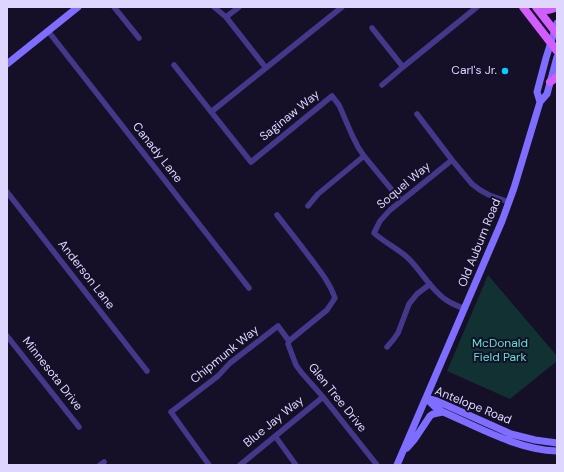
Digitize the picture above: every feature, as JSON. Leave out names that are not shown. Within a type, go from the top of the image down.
[{"type":"main road","points":[[7,64],[78,7]]},
{"type":"main road","points":[[523,7],[557,50]]},
{"type":"main road","points":[[536,8],[547,10],[556,7]]},
{"type":"main road","points":[[536,8],[556,29]]},
{"type":"main road","name":"Old Auburn Road","points":[[397,465],[465,309],[509,202],[540,102],[537,92],[556,29]]},
{"type":"main road","points":[[540,102],[547,94],[554,80],[557,57]]},
{"type":"main road","name":"Antelope Road","points":[[426,398],[435,407],[443,412],[502,438],[521,445],[557,451]]},
{"type":"main road","name":"Antelope Road","points":[[426,398],[437,401],[511,434],[535,440],[557,443]]},
{"type":"main road","points":[[403,453],[414,440],[430,416],[443,412]]},
{"type":"street","points":[[114,7],[139,38]]},
{"type":"street","points":[[214,7],[226,17],[266,68]]},
{"type":"street","points":[[226,17],[239,7]]},
{"type":"street","points":[[174,65],[211,112],[342,7]]},
{"type":"street","points":[[382,85],[477,7]]},
{"type":"street","points":[[372,28],[403,67]]},
{"type":"street","name":"Canady Lane","points":[[48,31],[249,288]]},
{"type":"street","name":"Saginaw Way","points":[[211,112],[251,162],[332,96],[339,105],[358,147],[401,201]]},
{"type":"street","points":[[417,114],[472,184],[489,195],[509,202]]},
{"type":"street","points":[[308,206],[318,194],[364,156]]},
{"type":"street","name":"Soquel Way","points":[[452,160],[401,201],[385,216],[377,226],[374,233],[400,251],[410,260],[438,293],[445,299],[465,309]]},
{"type":"street","name":"Anderson Lane","points":[[7,192],[147,371]]},
{"type":"street","points":[[277,215],[323,275],[332,289],[335,298],[327,310],[290,342]]},
{"type":"street","points":[[387,347],[398,333],[409,304],[417,294],[430,284]]},
{"type":"street","name":"Chipmunk Way","points":[[209,465],[171,412],[218,376],[230,363],[278,326],[290,342]]},
{"type":"street","name":"Minnesota Drive","points":[[7,336],[79,427]]},
{"type":"street","name":"Glen Tree Drive","points":[[290,342],[288,344],[296,365],[377,465]]},
{"type":"street","name":"Blue Jay Way","points":[[240,465],[323,397]]},
{"type":"street","points":[[275,436],[296,465]]},
{"type":"green space","name":"McDonald Field Park","points":[[488,275],[557,356],[557,361],[510,399],[447,371]]},
{"type":"place","name":"Carl's Jr.","points":[[505,71]]}]
